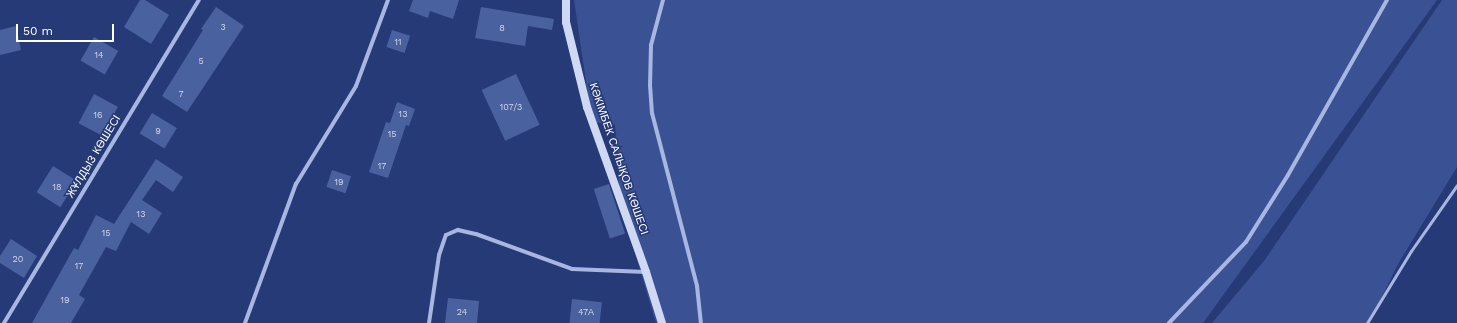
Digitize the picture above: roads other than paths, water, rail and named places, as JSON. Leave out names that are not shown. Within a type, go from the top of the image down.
[{"type":"street","name":"ЖҰЛДЫЗ КӨШЕСІ","points":[[4,323],[199,0]]},
{"type":"street","points":[[245,323],[296,184],[356,86],[388,0]]},
{"type":"street","name":"КӘКІМБЕК САЛЫҚОВ КӨШЕСІ","points":[[566,0],[566,22],[586,107],[646,272],[662,323]]},
{"type":"street","points":[[663,0],[651,45],[650,86],[652,113],[697,286],[701,323]]},
{"type":"street","points":[[1170,323],[1246,242],[1288,175],[1387,0]]},
{"type":"street","points":[[429,323],[439,255],[446,235],[458,230],[476,234],[572,269],[646,272]]},
{"type":"lane","points":[[1367,323],[1411,251],[1457,185]]}]
